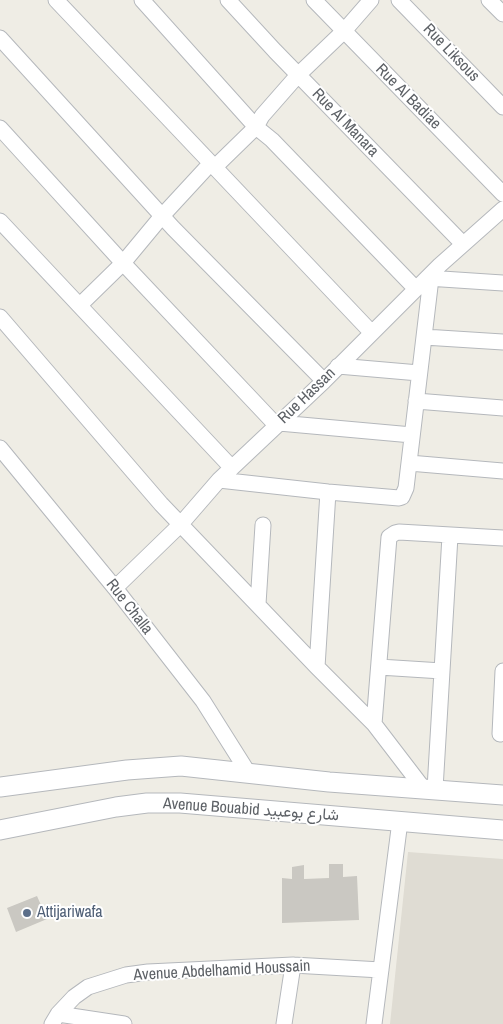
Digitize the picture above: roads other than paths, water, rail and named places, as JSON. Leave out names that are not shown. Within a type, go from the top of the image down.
[{"type":"street","points":[[56,0],[371,332]]},
{"type":"street","points":[[142,0],[256,127],[425,282],[503,283]]},
{"type":"street","name":"Rue Al Manara","points":[[228,0],[298,75],[463,244]]},
{"type":"street","name":"Rue Al Badiae","points":[[314,0],[503,194]]},
{"type":"street","points":[[80,305],[123,263],[162,216],[210,164],[218,164],[256,127],[262,116],[298,75],[344,31],[371,0]]},
{"type":"street","name":"Rue Liksous","points":[[399,0],[503,107]]},
{"type":"street","points":[[489,0],[503,14]]},
{"type":"street","points":[[0,38],[162,216],[324,381]]},
{"type":"street","points":[[0,128],[123,263],[277,424],[412,435]]},
{"type":"street","name":"Rue Hassan","points":[[115,588],[180,525],[219,480],[324,381],[371,332],[463,244],[503,209]]},
{"type":"street","points":[[0,221],[232,468]]},
{"type":"street","points":[[219,480],[328,492],[402,497],[405,492],[409,463],[424,337],[425,282]]},
{"type":"street","points":[[0,317],[180,525],[374,724],[429,789]]},
{"type":"street","points":[[424,337],[503,342]]},
{"type":"street","points":[[338,366],[419,373]]},
{"type":"street","points":[[416,401],[503,408]]},
{"type":"street","name":"Rue Challa","points":[[0,448],[115,588],[203,701],[249,774]]},
{"type":"street","points":[[409,463],[503,471]]},
{"type":"street","points":[[317,667],[328,492]]},
{"type":"street","points":[[258,604],[263,525]]},
{"type":"street","points":[[374,724],[389,537],[399,532],[503,538]]},
{"type":"street","points":[[429,789],[442,671],[450,536]]},
{"type":"street","points":[[379,666],[442,671]]},
{"type":"street","points":[[500,734],[503,671]]},
{"type":"street","name":"Avenue Bouabid شارع بوعبيد","points":[[0,787],[127,770],[181,766],[387,787],[503,795]]},
{"type":"street","name":"Avenue Bouabid شارع بوعبيد","points":[[0,830],[116,807],[146,803],[180,803],[206,807],[503,830]]},
{"type":"street","points":[[374,1024],[400,821]]},
{"type":"street","points":[[284,1024],[293,965]]},
{"type":"street","name":"Avenue Abdelhamid Houssain","points":[[55,1019],[74,997],[88,987],[126,975],[148,972],[293,965],[381,970]]},
{"type":"street","points":[[55,1019],[124,1024]]},
{"type":"place","name":"Attijariwafa","points":[[27,913]]}]
